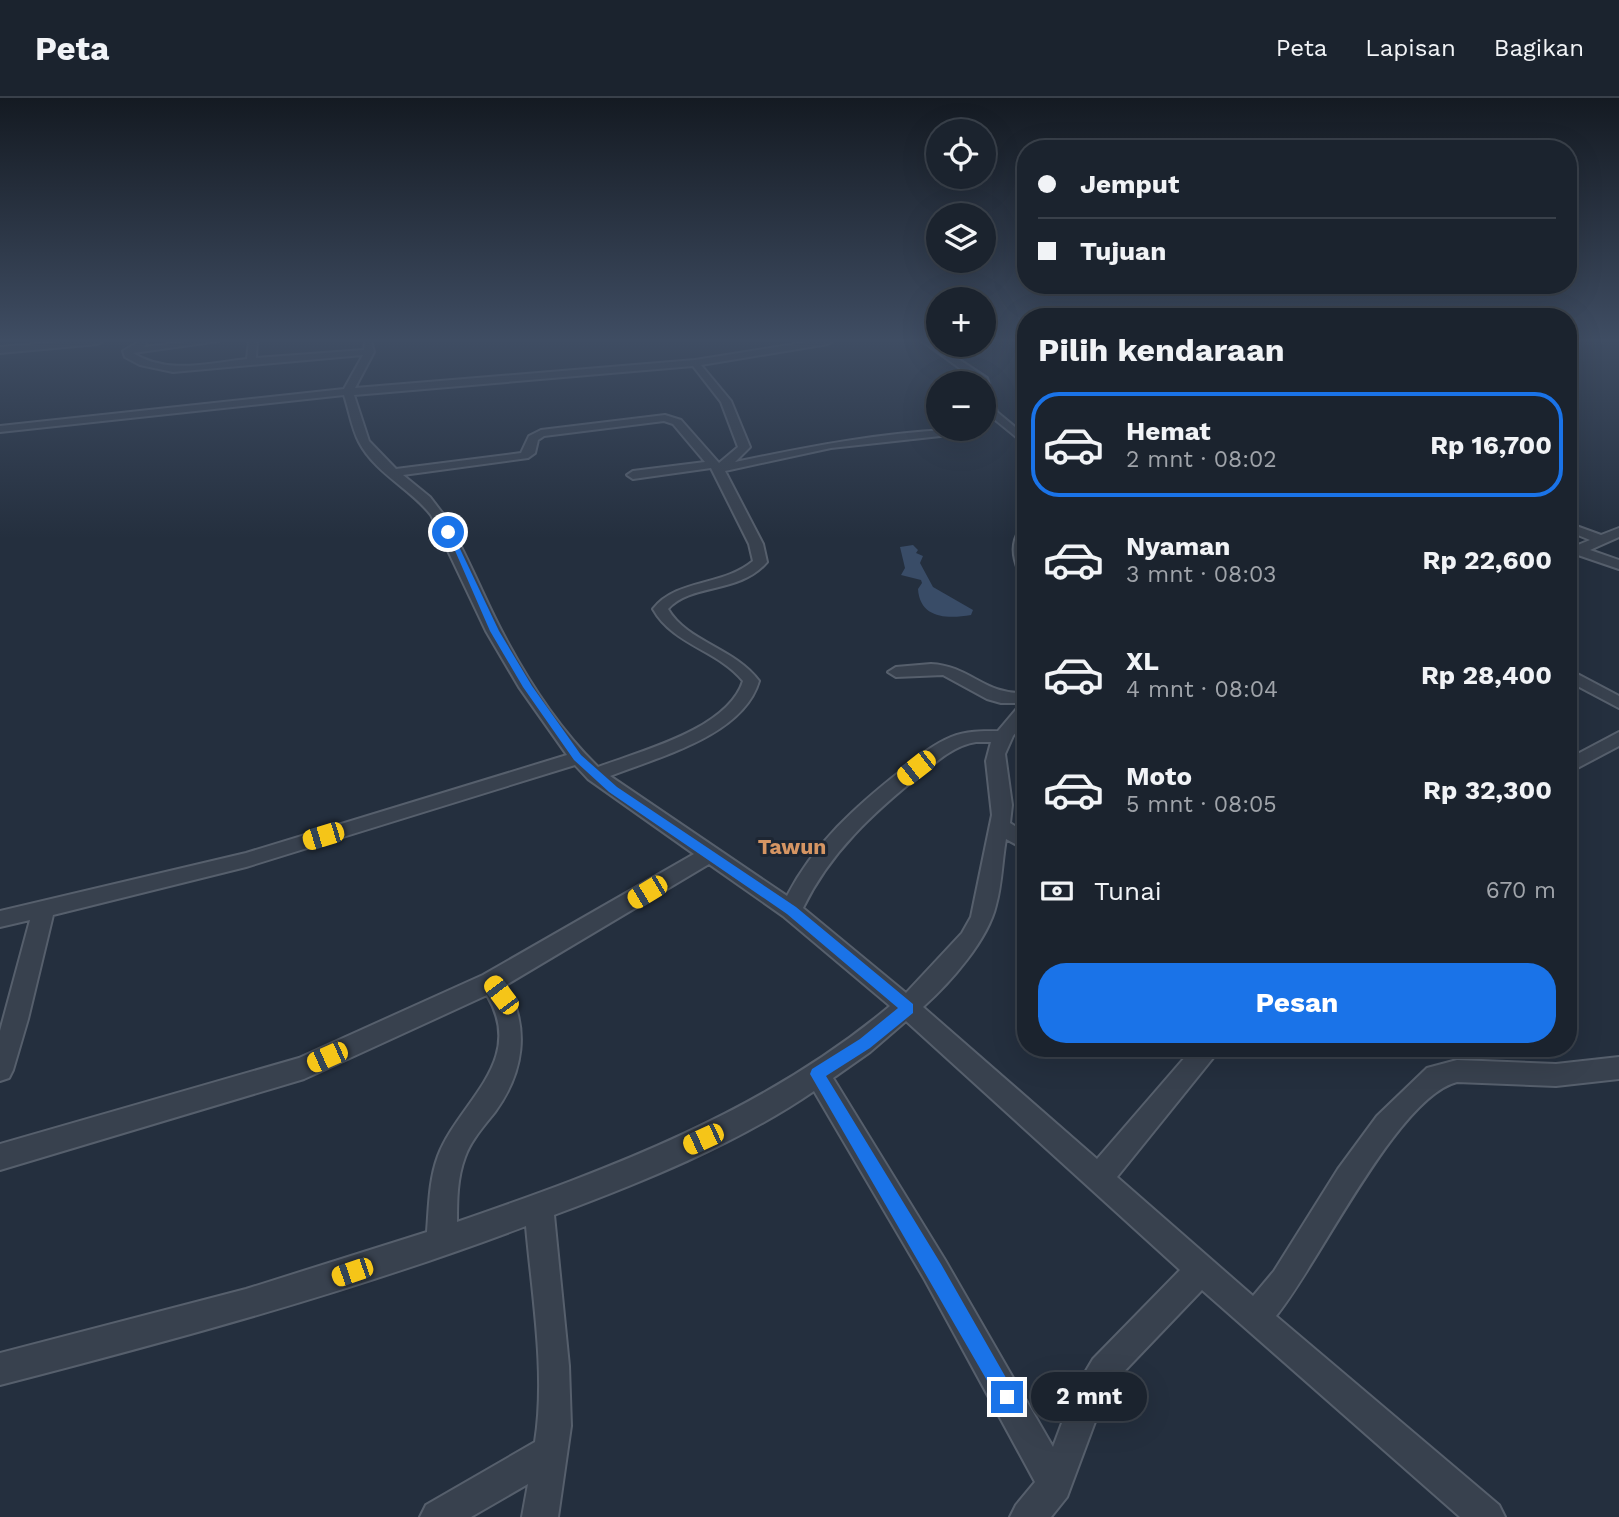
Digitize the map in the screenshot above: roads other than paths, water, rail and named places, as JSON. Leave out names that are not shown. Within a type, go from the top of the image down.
[{"type":"street","points":[[0,429],[205,407]]},
{"type":"street","points":[[353,407],[364,442],[380,462],[426,500],[437,514],[494,631],[527,687],[578,758],[595,775],[708,855],[792,910],[908,1008],[1255,1318],[1487,1517]]},
{"type":"street","points":[[717,467],[744,447],[728,407]]},
{"type":"street","points":[[990,407],[1004,425],[1017,435]]},
{"type":"street","points":[[394,473],[521,457],[529,453],[533,438],[541,433],[665,418],[677,422],[717,467],[756,544],[760,562],[737,580],[676,597],[662,604],[660,609],[668,623],[706,645],[745,673],[751,681],[750,690],[727,716],[698,735],[595,775]]},
{"type":"street","points":[[996,426],[1004,425]]},
{"type":"street","points":[[633,475],[717,467],[831,445],[926,435]]},
{"type":"street","points":[[1577,530],[1600,539]]},
{"type":"street","points":[[1577,550],[1619,532]]},
{"type":"street","points":[[1577,553],[1619,565]]},
{"type":"street","points":[[896,671],[947,671],[998,699],[1017,698]]},
{"type":"street","points":[[1577,679],[1619,703]]},
{"type":"street","points":[[0,1369],[317,1284],[539,1209],[600,1186],[703,1139],[773,1102],[865,1044],[908,1008],[971,938],[981,921],[991,884],[992,859],[1003,807],[995,758],[1005,737],[1017,721]]},
{"type":"street","points":[[792,910],[802,887],[824,852],[851,821],[901,780],[953,743],[969,737],[1005,737]]},
{"type":"street","points":[[1577,762],[1619,738]]},
{"type":"street","points":[[0,919],[246,860],[578,758]]},
{"type":"street","points":[[1000,826],[1017,837]]},
{"type":"street","points":[[0,1157],[292,1072],[491,982],[708,855]]},
{"type":"street","points":[[0,1070],[16,1019],[43,910]]},
{"type":"street","points":[[441,1241],[446,1175],[455,1147],[499,1083],[510,1049],[507,1010],[491,982]]},
{"type":"street","points":[[1099,1178],[1201,1057]]},
{"type":"street","points":[[1255,1318],[1286,1282],[1348,1179],[1386,1125],[1436,1076],[1457,1071],[1556,1075],[1619,1069]]},
{"type":"street","points":[[817,1074],[935,1270],[1055,1485]]},
{"type":"street","points":[[539,1209],[553,1366],[554,1426],[540,1517]]},
{"type":"street","points":[[1028,1517],[1055,1485],[1086,1403],[1104,1370],[1201,1270]]},
{"type":"street","points":[[438,1517],[551,1451]]},
{"type":"water","points":[[913,545],[918,550],[916,553],[923,556],[920,563],[933,587],[973,610],[971,615],[937,615],[924,606],[918,589],[921,580],[901,575],[905,568],[900,547]]},
{"type":"district","name":"Tawun","points":[[792,846]]}]
